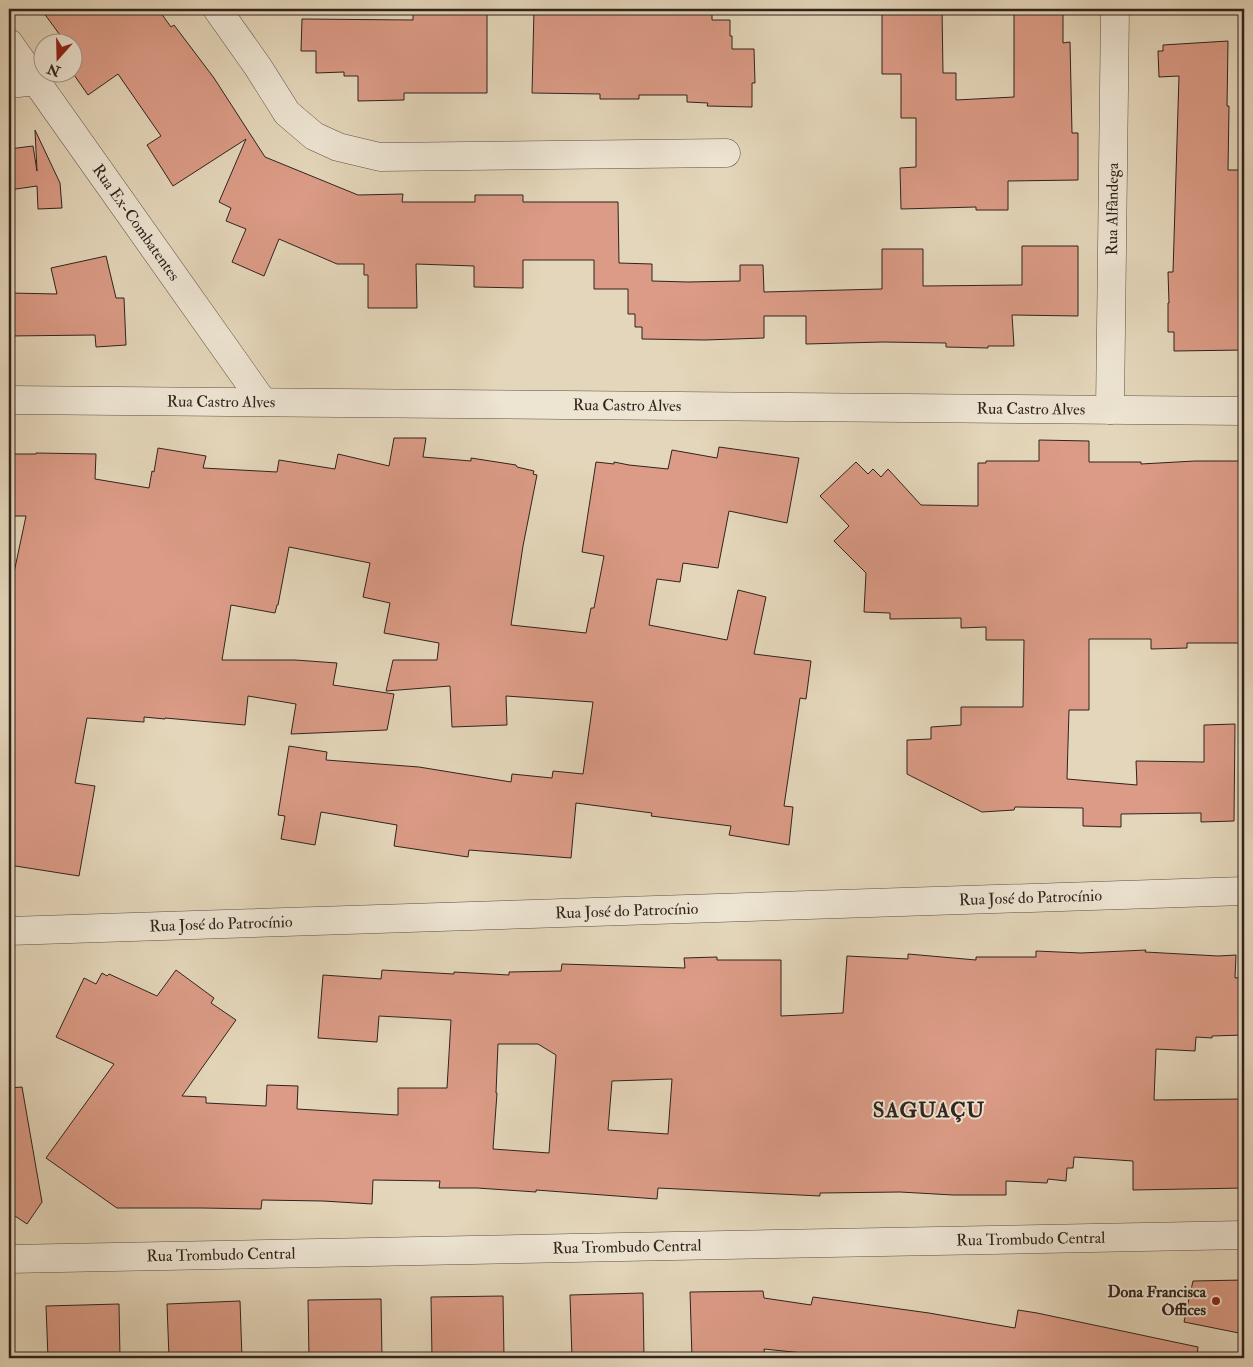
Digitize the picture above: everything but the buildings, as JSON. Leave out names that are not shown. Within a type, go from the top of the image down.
[{"type":"street","points":[[217,9],[287,112],[314,136],[338,148],[380,157],[726,153]]},
{"type":"street","name":"Rua Alfândega","points":[[1110,410],[1115,9]]},
{"type":"street","name":"Rua Ex-Combatentes","points":[[9,42],[32,75]]},
{"type":"street","points":[[9,84],[32,81]]},
{"type":"street","name":"Rua Ex-Combatentes","points":[[37,82],[263,402]]},
{"type":"street","name":"Rua Castro Alves","points":[[9,400],[1244,411]]},
{"type":"street","name":"Rua José do Patrocínio","points":[[9,931],[1244,891]]},
{"type":"street","name":"Rua Trombudo Central","points":[[9,1259],[1244,1235]]},
{"type":"place","name":"Dona Francisca Offices","points":[[1216,1301]]},
{"type":"district","name":"SAGUAÇU","points":[[929,1110]]}]
